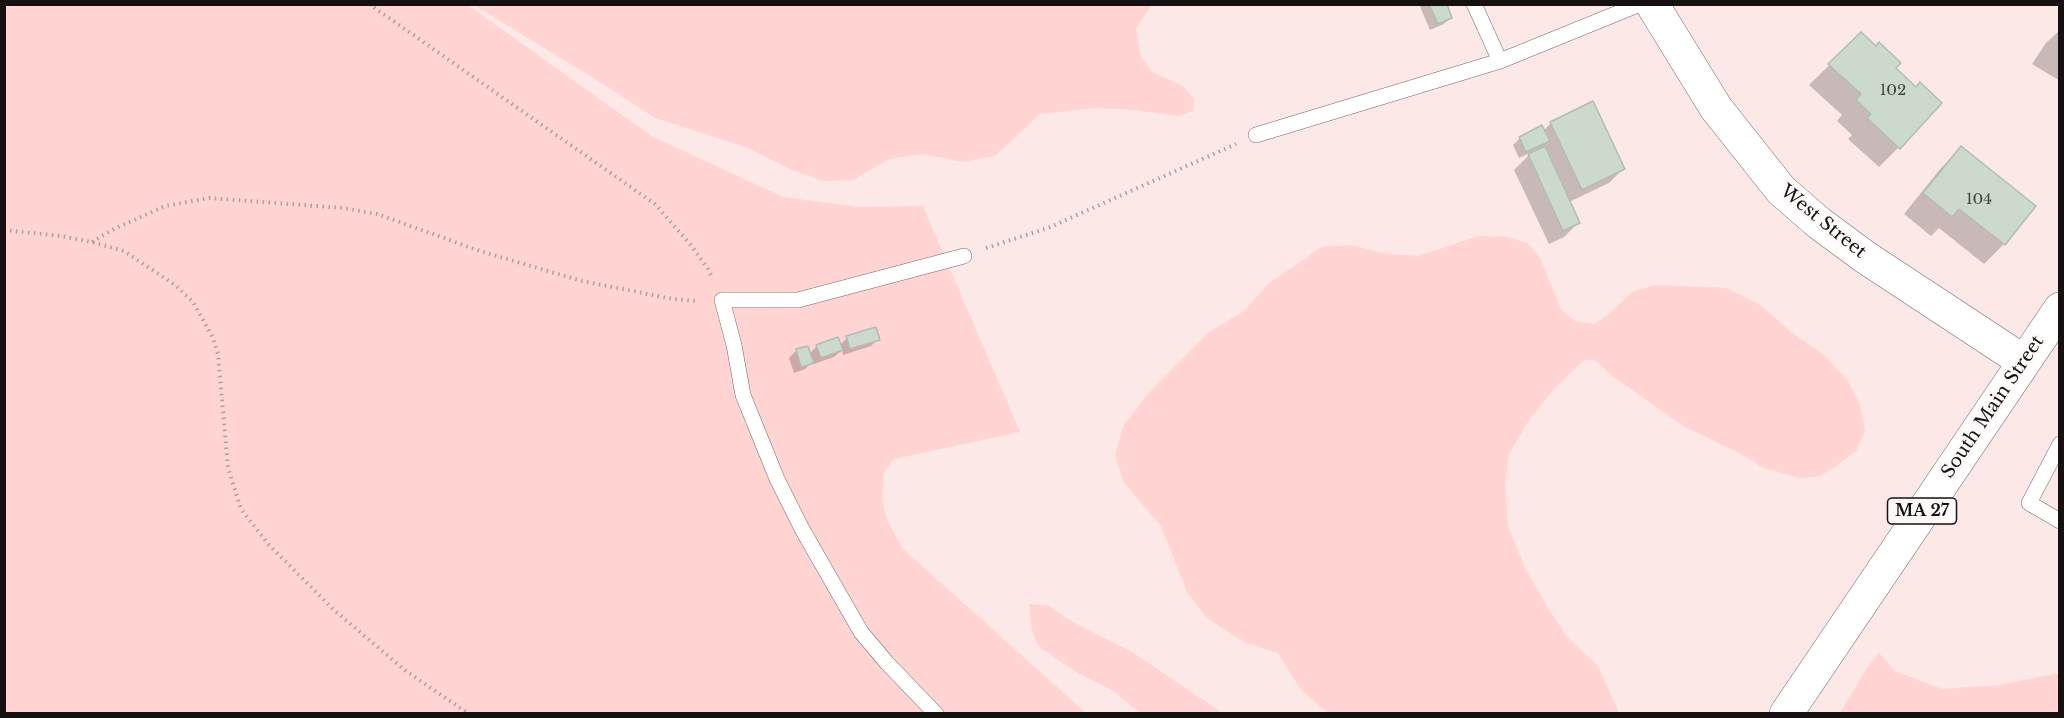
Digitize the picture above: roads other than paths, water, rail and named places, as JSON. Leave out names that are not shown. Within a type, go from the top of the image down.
[{"type":"street","name":"West Street","points":[[1652,4],[1716,108],[1781,190],[1819,223],[1865,257],[2023,361]]},
{"type":"street","name":"South Main Street","points":[[1786,714],[2060,309]]},
{"type":"lane","points":[[1474,4],[1500,61]]},
{"type":"lane","points":[[1256,135],[1500,61],[1640,4]]},
{"type":"lane","points":[[936,714],[861,632],[802,529],[777,479],[743,395],[734,345],[722,300],[798,300],[964,256]]},
{"type":"lane","points":[[2060,444],[2029,503],[2060,521]]}]
